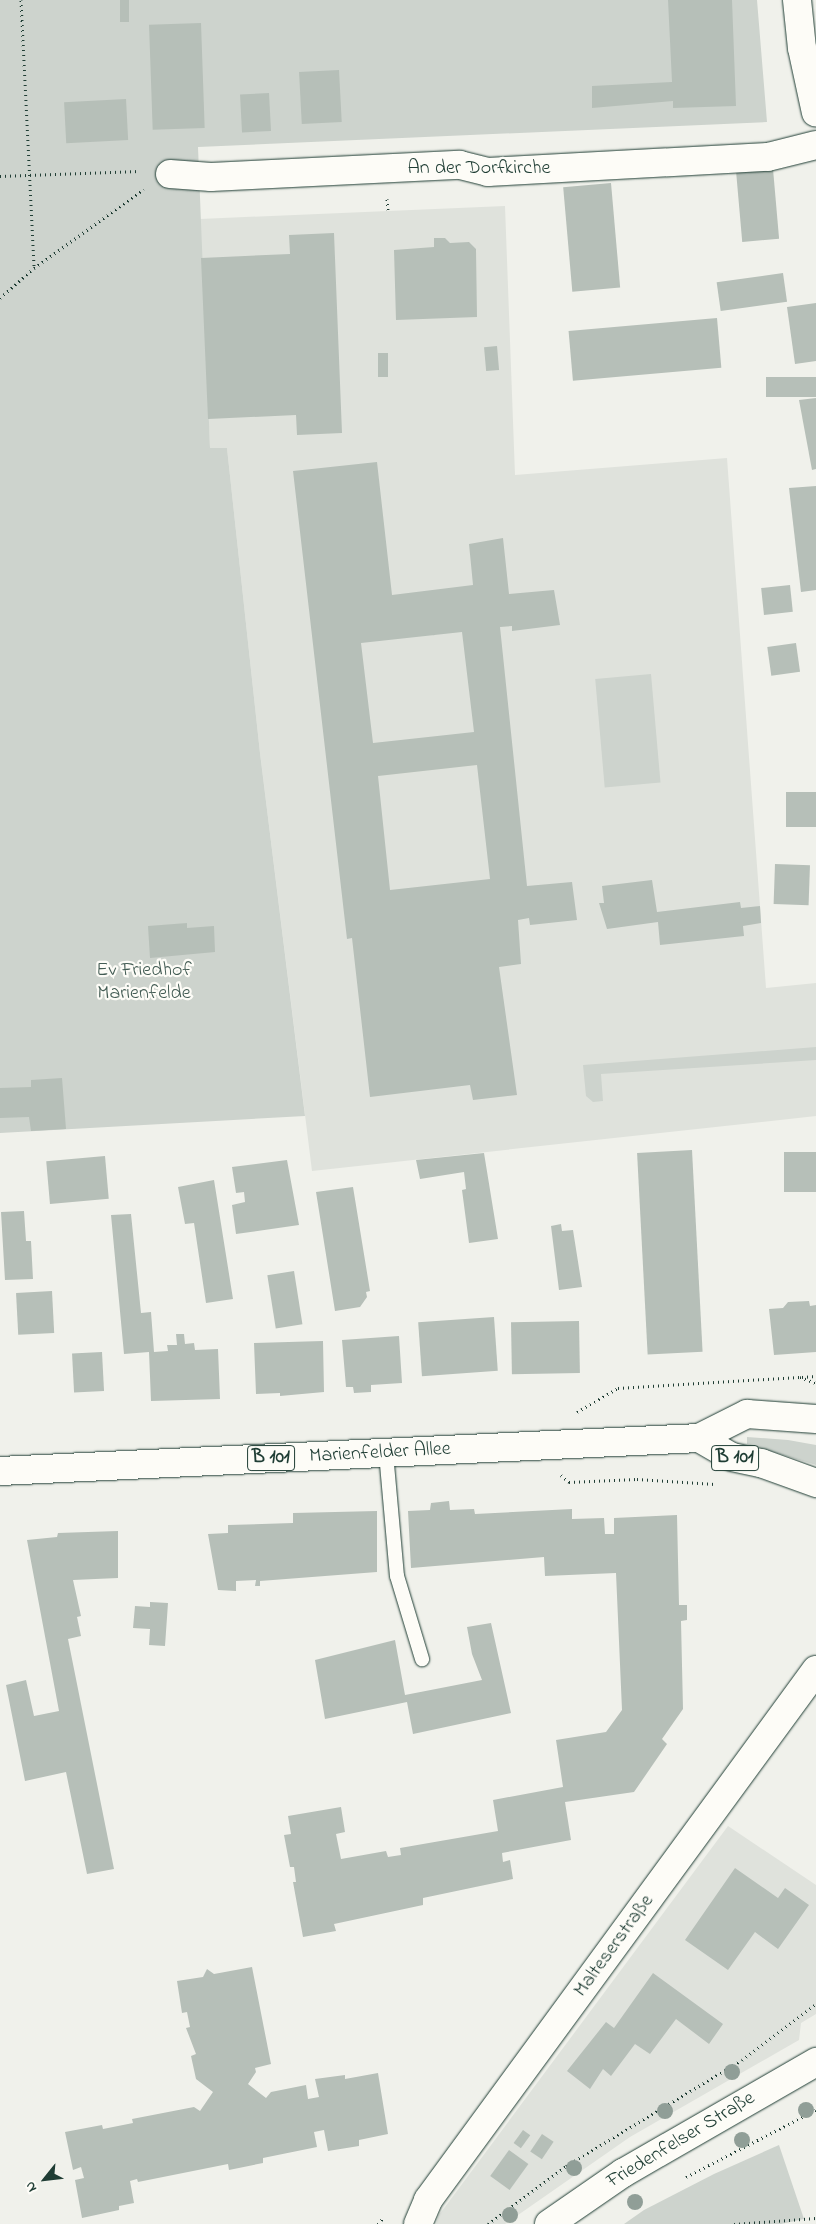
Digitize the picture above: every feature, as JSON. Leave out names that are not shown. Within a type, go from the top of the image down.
[{"type":"street","points":[[797,0],[802,48],[816,113]]},
{"type":"street","name":"An der Dorfkirche","points":[[170,174],[211,177],[460,165],[488,172],[768,157],[816,145]]},
{"type":"street","name":"Marienfelder Allee","points":[[0,1471],[699,1438],[747,1414],[816,1419]]},
{"type":"street","name":"B 101","points":[[699,1438],[732,1457],[761,1463],[816,1483]]},
{"type":"street","name":"Malteserstraße","points":[[418,2224],[428,2200],[816,1670]]},
{"type":"street","name":"Friedenfelser Straße","points":[[550,2224],[623,2173],[816,2062]]},
{"type":"lane","points":[[386,1453],[397,1576],[422,1659]]},
{"type":"path","points":[[22,0],[28,174],[34,268]]},
{"type":"path","points":[[0,176],[121,170],[170,174]]},
{"type":"path","points":[[0,298],[34,268],[136,193],[170,174]]},
{"type":"path","points":[[717,1484],[637,1479],[569,1482],[542,1446],[576,1413],[618,1388],[816,1376]]},
{"type":"path","points":[[800,1377],[816,1383]]},
{"type":"path","points":[[488,2224],[566,2166],[742,2060],[816,2004]]},
{"type":"path","points":[[686,2177],[816,2110]]},
{"type":"path","points":[[378,2224],[383,2218]]},
{"type":"path","points":[[734,2224],[816,2218]]},
{"type":"shaded area","points":[[505,206],[515,475],[727,458],[766,988],[816,983],[816,1116],[312,1171],[260,753],[227,448],[210,449],[200,219]]},
{"type":"shaded area","points":[[728,1826],[816,1885],[816,2014],[801,2023],[799,2040],[630,2137],[505,2224],[436,2224],[439,2215]]},
{"type":"green space","name":"Ev Friedhof Marienfelde","points":[[0,0],[757,0],[767,122],[198,147],[210,448],[227,448],[260,753],[305,1116],[0,1133]]},
{"type":"green space","points":[[651,674],[660,783],[605,787],[595,679]]},
{"type":"green space","points":[[816,1047],[816,1060],[601,1074],[603,1101],[593,1102],[586,1096],[583,1065]]},
{"type":"green space","points":[[747,1437],[788,1440],[816,1445],[816,1465],[747,1444]]},
{"type":"green space","points":[[779,2145],[804,2219],[781,2224],[624,2224],[644,2210],[714,2174]]},
{"type":"building","points":[[120,0],[129,0],[129,22],[120,22]]},
{"type":"building","points":[[668,0],[732,0],[736,106],[673,108],[673,101],[592,108],[592,86],[672,82]]},
{"type":"building","points":[[201,23],[205,128],[153,130],[149,25]]},
{"type":"building","points":[[339,70],[342,122],[302,124],[299,72]]},
{"type":"building","points":[[269,93],[271,131],[242,132],[240,95]]},
{"type":"building","points":[[126,99],[128,140],[66,143],[64,102]]},
{"type":"building","points":[[773,169],[779,239],[742,242],[736,172]]},
{"type":"building","points":[[611,183],[620,288],[572,292],[563,187]]},
{"type":"building","points":[[334,233],[342,433],[297,435],[296,415],[208,419],[201,258],[290,254],[289,235]]},
{"type":"building","points":[[434,238],[445,238],[450,243],[469,242],[476,249],[477,317],[396,320],[394,250],[434,247]]},
{"type":"building","points":[[783,273],[787,302],[721,311],[717,282]]},
{"type":"building","points":[[816,303],[816,361],[795,364],[787,307]]},
{"type":"building","points":[[717,318],[721,368],[573,381],[569,331]]},
{"type":"building","points":[[497,346],[499,370],[486,371],[484,347]]},
{"type":"building","points":[[378,353],[388,353],[388,377],[378,377]]},
{"type":"building","points":[[766,377],[816,377],[816,397],[766,397]]},
{"type":"building","points":[[816,398],[816,469],[812,470],[799,400]]},
{"type":"building","points":[[377,462],[392,595],[473,585],[469,544],[503,538],[509,594],[554,590],[560,625],[512,631],[512,626],[500,627],[527,886],[572,882],[577,920],[530,925],[529,918],[518,920],[521,964],[499,967],[517,1095],[473,1100],[470,1085],[370,1097],[352,938],[347,939],[293,471]],"holes":[[[462,632],[474,732],[373,743],[361,643]],[[477,765],[490,879],[390,890],[378,776]]]},
{"type":"building","points":[[816,486],[816,590],[801,592],[789,488]]},
{"type":"building","points":[[790,585],[793,612],[764,615],[761,588]]},
{"type":"building","points":[[796,643],[800,672],[771,676],[767,647]]},
{"type":"building","points":[[786,792],[816,792],[816,827],[786,827]]},
{"type":"building","points":[[775,864],[810,865],[809,905],[774,904]]},
{"type":"building","points":[[652,880],[657,912],[740,902],[741,908],[760,906],[761,923],[743,926],[744,936],[660,945],[658,922],[607,929],[599,903],[604,903],[602,886]]},
{"type":"building","points":[[187,923],[187,928],[214,926],[215,952],[150,958],[148,926]]},
{"type":"building","points":[[62,1078],[66,1129],[31,1131],[29,1117],[0,1118],[0,1088],[31,1087],[31,1080]]},
{"type":"building","points":[[692,1150],[703,1352],[648,1355],[637,1153]]},
{"type":"building","points":[[784,1152],[816,1152],[816,1192],[784,1192]]},
{"type":"building","points":[[484,1153],[498,1239],[469,1243],[462,1190],[466,1189],[464,1172],[420,1179],[416,1160]]},
{"type":"building","points":[[105,1156],[109,1199],[50,1204],[46,1161]]},
{"type":"building","points":[[287,1160],[299,1225],[236,1234],[232,1205],[245,1202],[244,1192],[236,1193],[232,1167]]},
{"type":"building","points":[[214,1180],[233,1299],[206,1303],[194,1223],[185,1224],[178,1187]]},
{"type":"building","points":[[353,1187],[370,1291],[366,1292],[367,1297],[360,1307],[335,1311],[316,1192]]},
{"type":"building","points":[[24,1211],[26,1241],[31,1241],[33,1279],[5,1280],[1,1212]]},
{"type":"building","points":[[131,1214],[141,1313],[151,1312],[154,1352],[168,1351],[167,1345],[177,1345],[176,1334],[184,1334],[185,1344],[194,1343],[195,1350],[218,1349],[220,1399],[151,1401],[149,1352],[124,1354],[111,1215]]},
{"type":"building","points":[[561,1224],[562,1231],[573,1230],[582,1287],[559,1290],[551,1226]]},
{"type":"building","points":[[294,1271],[302,1324],[276,1329],[267,1275]]},
{"type":"building","points":[[52,1291],[54,1333],[18,1335],[16,1293]]},
{"type":"building","points":[[809,1301],[810,1306],[816,1305],[816,1352],[774,1355],[769,1309],[783,1308],[788,1302]]},
{"type":"building","points":[[494,1317],[498,1371],[422,1376],[418,1322]]},
{"type":"building","points":[[579,1321],[580,1373],[512,1374],[511,1322]]},
{"type":"building","points":[[399,1336],[402,1383],[371,1385],[371,1392],[354,1393],[353,1387],[346,1387],[342,1340]]},
{"type":"building","points":[[323,1341],[324,1392],[280,1396],[280,1393],[256,1394],[254,1343]]},
{"type":"building","points":[[102,1352],[104,1391],[74,1393],[72,1354]]},
{"type":"building","points":[[449,1501],[450,1510],[474,1509],[475,1514],[572,1509],[572,1519],[604,1518],[605,1534],[614,1534],[614,1518],[677,1515],[679,1605],[687,1605],[687,1620],[681,1621],[683,1709],[662,1739],[667,1744],[634,1792],[565,1802],[571,1840],[502,1853],[503,1862],[510,1860],[513,1879],[423,1898],[423,1905],[334,1924],[336,1931],[303,1937],[293,1882],[296,1882],[294,1867],[290,1867],[284,1835],[291,1834],[288,1816],[341,1807],[345,1832],[336,1834],[341,1859],[386,1851],[388,1857],[401,1855],[400,1848],[498,1831],[493,1800],[563,1787],[556,1740],[606,1732],[622,1710],[616,1573],[545,1576],[544,1557],[411,1568],[408,1511],[430,1510],[431,1503]]},
{"type":"building","points":[[377,1511],[377,1572],[260,1581],[260,1586],[255,1586],[256,1580],[236,1581],[236,1591],[218,1590],[208,1534],[228,1533],[228,1525],[293,1523],[293,1513]]},
{"type":"building","points":[[118,1531],[118,1578],[73,1580],[81,1616],[77,1617],[81,1636],[68,1639],[114,1869],[87,1874],[66,1772],[25,1781],[6,1685],[26,1680],[34,1716],[59,1711],[27,1540],[57,1537],[58,1533]]},
{"type":"building","points":[[150,1602],[168,1603],[165,1646],[149,1645],[150,1629],[133,1628],[135,1606],[150,1607]]},
{"type":"building","points":[[491,1623],[511,1713],[413,1734],[407,1702],[325,1719],[315,1660],[395,1640],[405,1695],[482,1680],[472,1654],[467,1627]]},
{"type":"building","points":[[735,1868],[778,1898],[785,1888],[809,1905],[778,1949],[755,1932],[728,1970],[685,1940]]},
{"type":"building","points":[[252,1967],[271,2064],[255,2068],[256,2072],[248,2084],[266,2098],[271,2092],[306,2085],[308,2099],[319,2097],[315,2079],[345,2075],[345,2079],[378,2073],[388,2134],[359,2140],[359,2146],[328,2151],[324,2130],[314,2132],[317,2147],[263,2158],[263,2163],[229,2170],[228,2164],[138,2182],[137,2179],[130,2181],[134,2203],[119,2206],[119,2210],[82,2218],[75,2180],[84,2178],[81,2167],[73,2170],[65,2132],[102,2125],[103,2129],[133,2123],[132,2119],[194,2107],[200,2111],[213,2092],[196,2079],[191,2056],[196,2054],[186,2028],[190,2027],[187,2012],[182,2013],[177,1981],[203,1977],[207,1969],[214,1974]]},
{"type":"building","points":[[653,1973],[723,2024],[709,2044],[676,2019],[650,2054],[635,2044],[611,2076],[603,2069],[590,2089],[567,2071],[606,2022],[614,2028]]},
{"type":"building","points":[[523,2130],[530,2135],[521,2148],[514,2143]]},
{"type":"building","points":[[542,2134],[554,2142],[542,2159],[530,2151]]},
{"type":"building","points":[[509,2150],[528,2164],[510,2190],[490,2176]]}]
